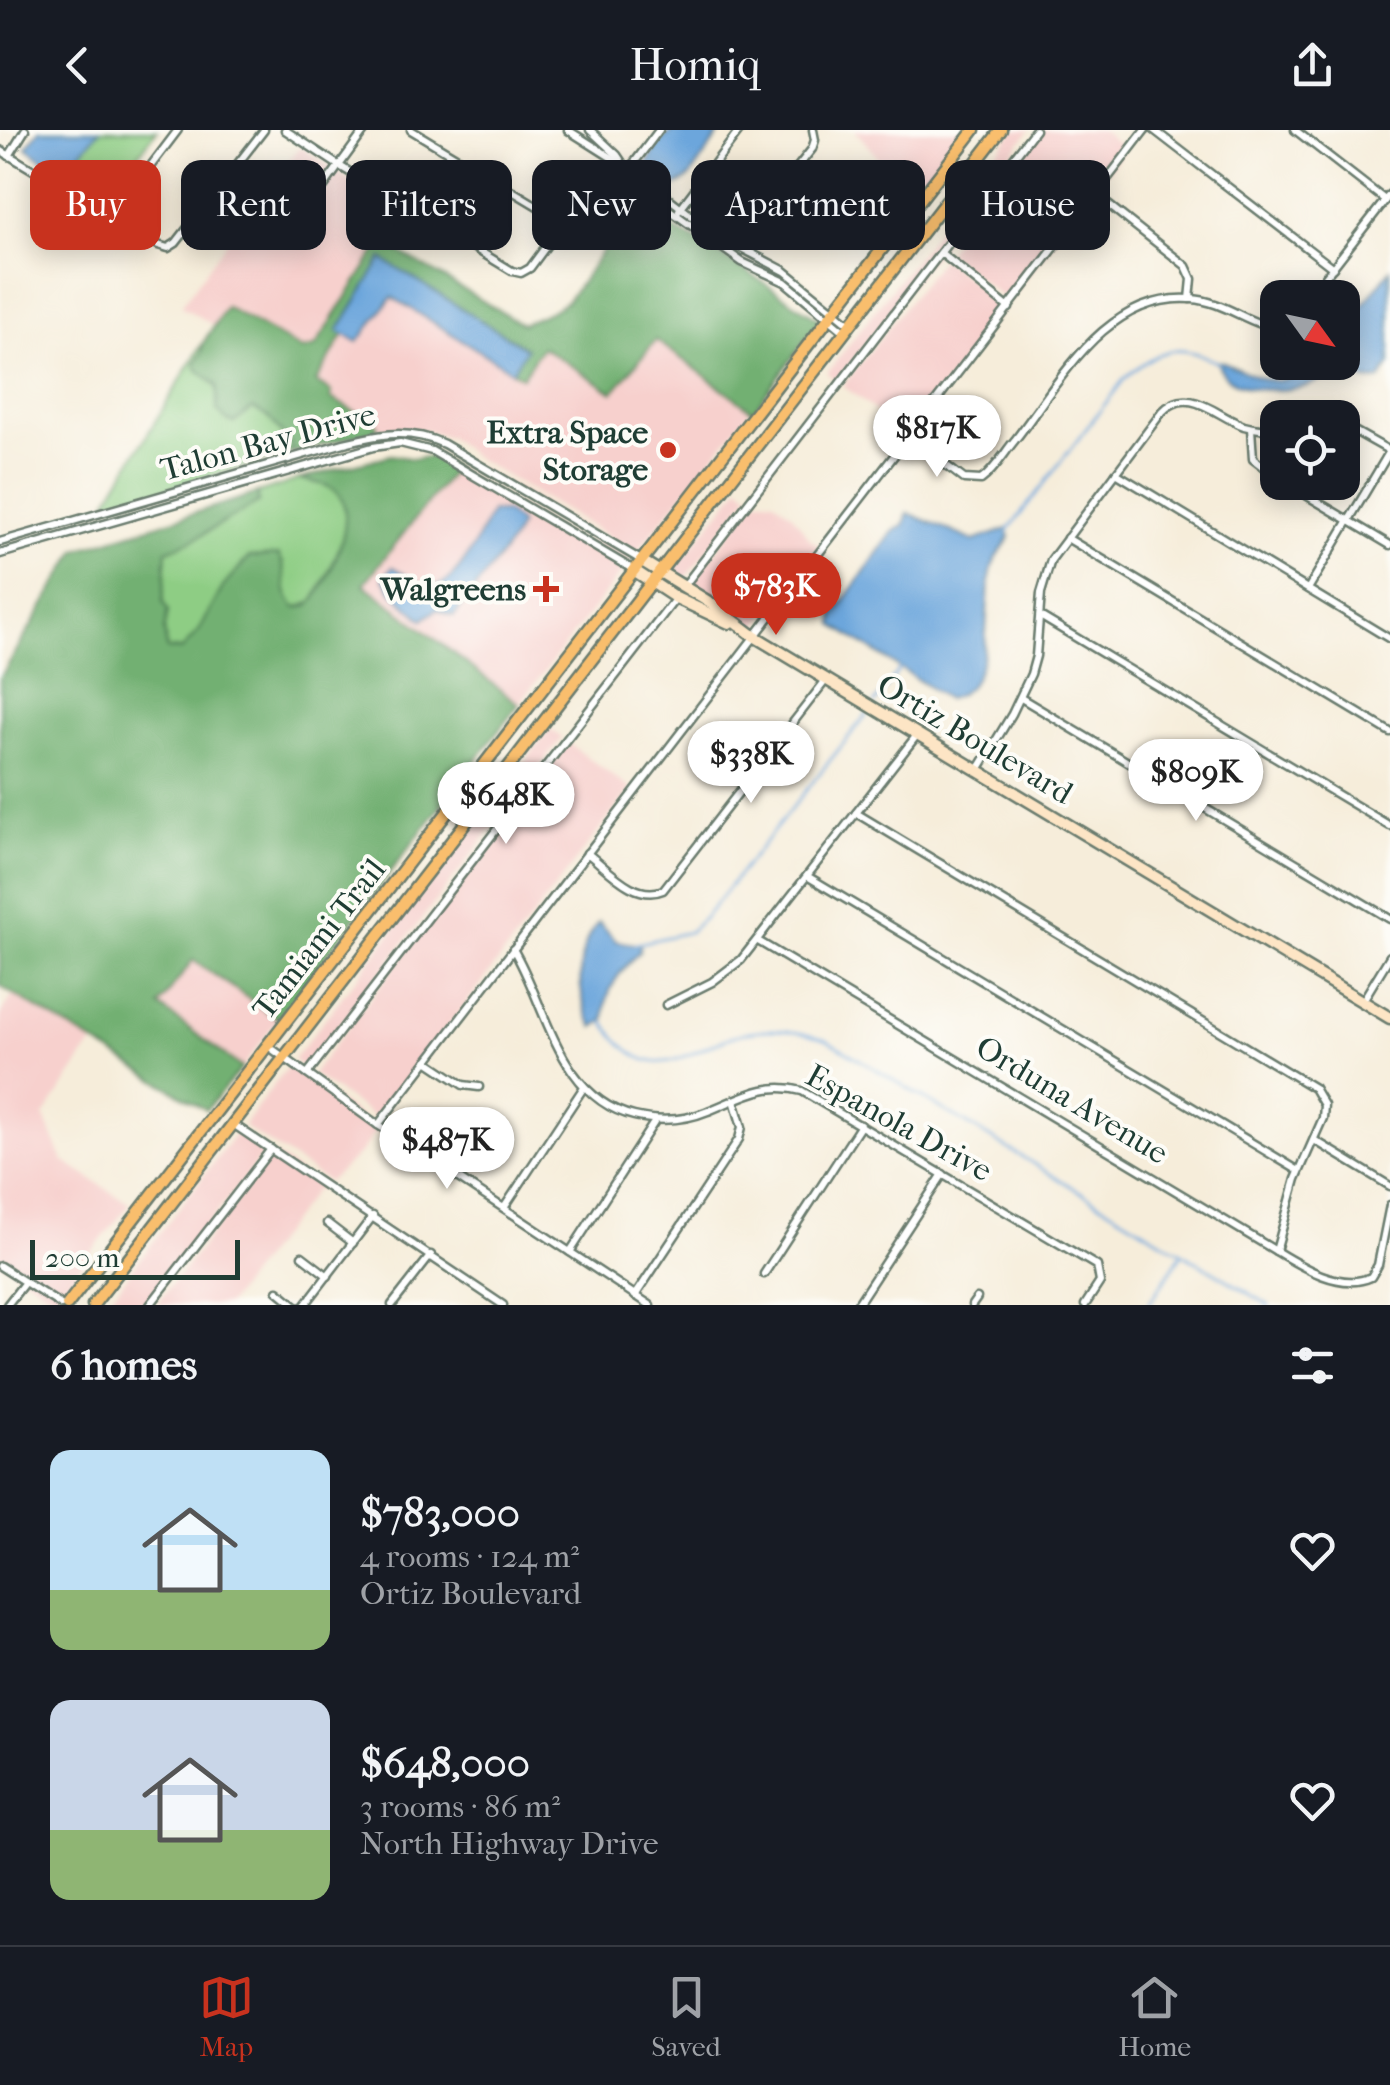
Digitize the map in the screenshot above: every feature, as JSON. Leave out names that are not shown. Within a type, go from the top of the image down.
[{"type":"main road","name":"Tamiami Trail","points":[[64,1305],[974,130]]},
{"type":"main road","name":"Tamiami Trail","points":[[93,1305],[1001,130]]},
{"type":"street","points":[[10,156],[24,130]]},
{"type":"street","points":[[155,160],[178,130]]},
{"type":"street","points":[[161,246],[173,246],[264,130]]},
{"type":"street","points":[[285,130],[518,273],[528,270],[543,250]]},
{"type":"street","points":[[326,182],[365,130]]},
{"type":"street","points":[[410,130],[532,203]]},
{"type":"street","points":[[568,130],[613,160]]},
{"type":"street","points":[[590,130],[618,160]]},
{"type":"street","points":[[636,160],[659,130]]},
{"type":"street","points":[[677,212],[740,130]]},
{"type":"street","points":[[803,160],[815,140],[813,130]]},
{"type":"street","points":[[684,586],[1035,130]]},
{"type":"street","points":[[1110,176],[1145,130]]},
{"type":"street","points":[[1154,130],[1333,268]]},
{"type":"street","points":[[1295,130],[1388,197],[1323,280]]},
{"type":"street","points":[[0,150],[30,168]]},
{"type":"street","points":[[1110,206],[1186,266],[1192,279],[1190,299]]},
{"type":"street","points":[[671,208],[691,222]]},
{"type":"street","points":[[733,250],[748,265],[778,272],[848,328]]},
{"type":"street","points":[[378,1124],[1054,250]]},
{"type":"street","points":[[941,253],[1009,308]]},
{"type":"street","points":[[909,437],[964,479],[977,481],[988,474],[1104,328],[1146,305],[1190,299],[1221,304],[1260,320]]},
{"type":"street","points":[[978,770],[1021,698],[1034,666],[1046,574],[1067,538],[1162,412],[1182,400],[1199,403],[1260,429]]},
{"type":"street","points":[[1252,428],[1253,459],[1260,464]]},
{"type":"street","name":"Talon Bay Drive","points":[[0,542],[344,443],[402,432],[444,444],[638,566]]},
{"type":"street","points":[[1308,589],[1390,452],[1360,434]]},
{"type":"street","name":"Talon Bay Drive","points":[[0,554],[373,446],[400,443],[438,454],[638,566]]},
{"type":"street","points":[[1116,473],[1390,638]]},
{"type":"street","points":[[1315,500],[1390,545]]},
{"type":"street","points":[[1067,538],[1390,732]]},
{"type":"street","points":[[638,566],[656,577]]},
{"type":"street","name":"Ortiz Boulevard","points":[[656,577],[684,586],[739,627],[1390,1018]]},
{"type":"street","name":"Ortiz Boulevard","points":[[656,577],[676,598],[739,627]]},
{"type":"street","points":[[307,1074],[676,598]]},
{"type":"street","points":[[1040,616],[1390,826]]},
{"type":"street","points":[[588,852],[636,890],[650,894],[667,885],[826,680]]},
{"type":"street","points":[[1021,698],[1390,920]]},
{"type":"street","points":[[666,1005],[728,972],[758,940],[918,734]]},
{"type":"street","points":[[856,813],[1309,1084],[1321,1098],[1324,1111],[1299,1171],[1276,1251]]},
{"type":"street","points":[[807,876],[1299,1171]]},
{"type":"street","name":"Orduna Avenue","points":[[758,940],[1298,1264],[1336,1279],[1368,1279],[1378,1264],[1390,1206]]},
{"type":"street","points":[[513,949],[530,978],[565,1061],[584,1087],[615,1110],[655,1121],[570,1252]]},
{"type":"street","points":[[1362,1002],[1390,956]]},
{"type":"street","points":[[268,1046],[650,1305]]},
{"type":"street","points":[[426,1061],[463,1085],[479,1087]]},
{"type":"street","points":[[504,1208],[584,1087]]},
{"type":"street","name":"Espanola Drive","points":[[655,1121],[686,1118],[759,1088],[792,1088],[812,1095],[1097,1266],[1100,1282],[1085,1305]]},
{"type":"street","points":[[635,1296],[739,1138],[742,1127],[734,1100]]},
{"type":"street","points":[[233,1124],[431,1254],[497,1303]]},
{"type":"street","points":[[764,1274],[861,1125]]},
{"type":"street","points":[[1314,1140],[1390,1186]]},
{"type":"street","points":[[150,1305],[272,1149]]},
{"type":"street","points":[[857,1305],[943,1174]]},
{"type":"street","points":[[305,1305],[373,1216]]},
{"type":"street","points":[[327,1224],[353,1243]]},
{"type":"street","points":[[392,1305],[431,1254]]},
{"type":"street","points":[[302,1256],[328,1276]]},
{"type":"street","points":[[0,1266],[64,1305]]},
{"type":"street","points":[[7,1305],[25,1282]]},
{"type":"street","points":[[278,1291],[296,1305]]},
{"type":"shaded area","points":[[855,130],[964,130],[925,182],[925,160],[880,160]]},
{"type":"shaded area","points":[[1014,130],[1030,130],[1007,160],[991,160]]},
{"type":"shaded area","points":[[1040,130],[1101,130],[1125,149],[1110,169],[1110,160],[1017,160]]},
{"type":"shaded area","points":[[300,147],[319,160],[289,160]]},
{"type":"shaded area","points":[[326,165],[346,178],[346,250],[377,250],[315,347],[302,350],[226,307],[214,326],[181,306],[221,250],[326,250]]},
{"type":"shaded area","points":[[945,220],[945,241],[837,381],[827,373]]},
{"type":"shaded area","points":[[948,250],[1048,250],[1008,302]]},
{"type":"shaded area","points":[[942,258],[1004,308],[906,434],[843,386]]},
{"type":"shaded area","points":[[391,297],[521,376],[542,347],[613,392],[656,340],[751,409],[636,553],[477,459],[450,438],[425,430],[377,430],[377,424],[330,398],[315,383],[344,334],[359,341]]},
{"type":"shaded area","points":[[462,459],[632,559],[629,563],[459,462]]},
{"type":"shaded area","points":[[455,468],[624,569],[519,704],[364,584]],"holes":[[[491,512],[454,615],[437,609],[393,568],[427,586],[438,587],[453,577]]]},
{"type":"shaded area","points":[[740,486],[750,494],[683,581],[671,574]]},
{"type":"shaded area","points":[[756,499],[773,499],[792,514],[819,546],[753,631],[690,585]]},
{"type":"shaded area","points":[[550,729],[562,738],[306,1069],[293,1060]]},
{"type":"shaded area","points":[[568,743],[631,789],[377,1119],[312,1074]]},
{"type":"shaded area","points":[[194,959],[278,1019],[242,1068],[159,1005]]},
{"type":"shaded area","points":[[13,995],[93,1043],[44,1116],[63,1161],[130,1204],[55,1297],[0,1262],[0,1016]]},
{"type":"shaded area","points":[[288,1066],[377,1128],[362,1151],[328,1182],[243,1126]]},
{"type":"shaded area","points":[[238,1131],[266,1150],[145,1305],[105,1305]]},
{"type":"shaded area","points":[[273,1154],[322,1187],[314,1191],[227,1305],[156,1305]]},
{"type":"green space","points":[[100,130],[157,130],[134,160],[74,160]]},
{"type":"green space","points":[[671,228],[691,237],[691,250],[714,250],[820,320],[753,411],[656,340],[613,392],[542,347],[522,377],[512,371],[526,348],[382,259],[339,331],[344,334],[316,382],[332,392],[331,398],[377,424],[377,430],[291,453],[291,444],[269,418],[253,408],[234,423],[226,420],[217,410],[217,385],[195,363],[226,307],[302,350],[315,347],[377,250],[396,250],[522,324],[550,312],[574,291],[604,250],[671,250]]},
{"type":"green space","points":[[203,343],[204,363],[211,381],[271,419],[288,440],[291,453],[120,503],[107,501]]},
{"type":"green space","points":[[391,455],[414,459],[435,456],[455,468],[364,584],[519,704],[278,1019],[193,960],[159,1006],[242,1068],[206,1110],[0,986],[0,678],[77,550],[258,493],[258,503],[191,541],[167,550],[163,602],[168,611],[164,630],[167,649],[181,650],[199,631],[223,587],[249,557],[279,555],[291,601],[296,608],[309,606],[332,568],[345,518],[344,504],[335,490],[300,479]]},
{"type":"green space","points":[[300,479],[337,493],[345,517],[339,548],[313,602],[296,608],[286,598],[283,562],[232,576],[199,631],[182,650],[167,649],[164,630],[168,611],[163,602],[167,550],[258,503],[258,493]]},
{"type":"water","points":[[40,130],[100,130],[74,160],[43,160],[26,147]]},
{"type":"water","points":[[674,130],[722,130],[701,160],[691,160],[689,178],[676,186],[671,184],[671,160],[649,160],[661,140]]},
{"type":"water","points":[[382,259],[526,349],[512,371],[392,297],[358,342],[338,331]]},
{"type":"water","points":[[1390,270],[1390,364],[1380,380],[1360,378],[1360,309]]},
{"type":"water","points":[[1218,362],[1260,380],[1321,380],[1280,390],[1253,388],[1230,380]]},
{"type":"water","points":[[491,512],[506,512],[520,524],[513,539],[454,616],[437,609],[423,620],[383,578],[393,567],[428,586],[448,580],[466,559]]},
{"type":"water","points":[[908,513],[974,541],[1007,529],[1010,537],[993,564],[985,642],[975,678],[964,691],[947,699],[834,625],[834,615],[893,532],[904,525]]},
{"type":"water","points":[[599,922],[616,941],[640,945],[640,951],[615,981],[607,999],[605,1020],[594,1027],[584,1002],[580,973],[585,945]]},
{"type":"waterway","points":[[1007,532],[1125,378],[1137,368],[1159,354],[1181,350],[1220,364]]},
{"type":"waterway","points":[[875,703],[900,668]]},
{"type":"waterway","points":[[636,944],[689,932],[706,916],[871,709]]},
{"type":"waterway","points":[[604,1022],[640,1058],[657,1062],[673,1060],[749,1032],[789,1031],[827,1040],[1269,1305]]},
{"type":"waterway","points":[[1148,1305],[1182,1254]]},
{"type":"place","name":"Extra Space Storage","points":[[668,450]]},
{"type":"place","name":"Walgreens","points":[[546,589]]}]
